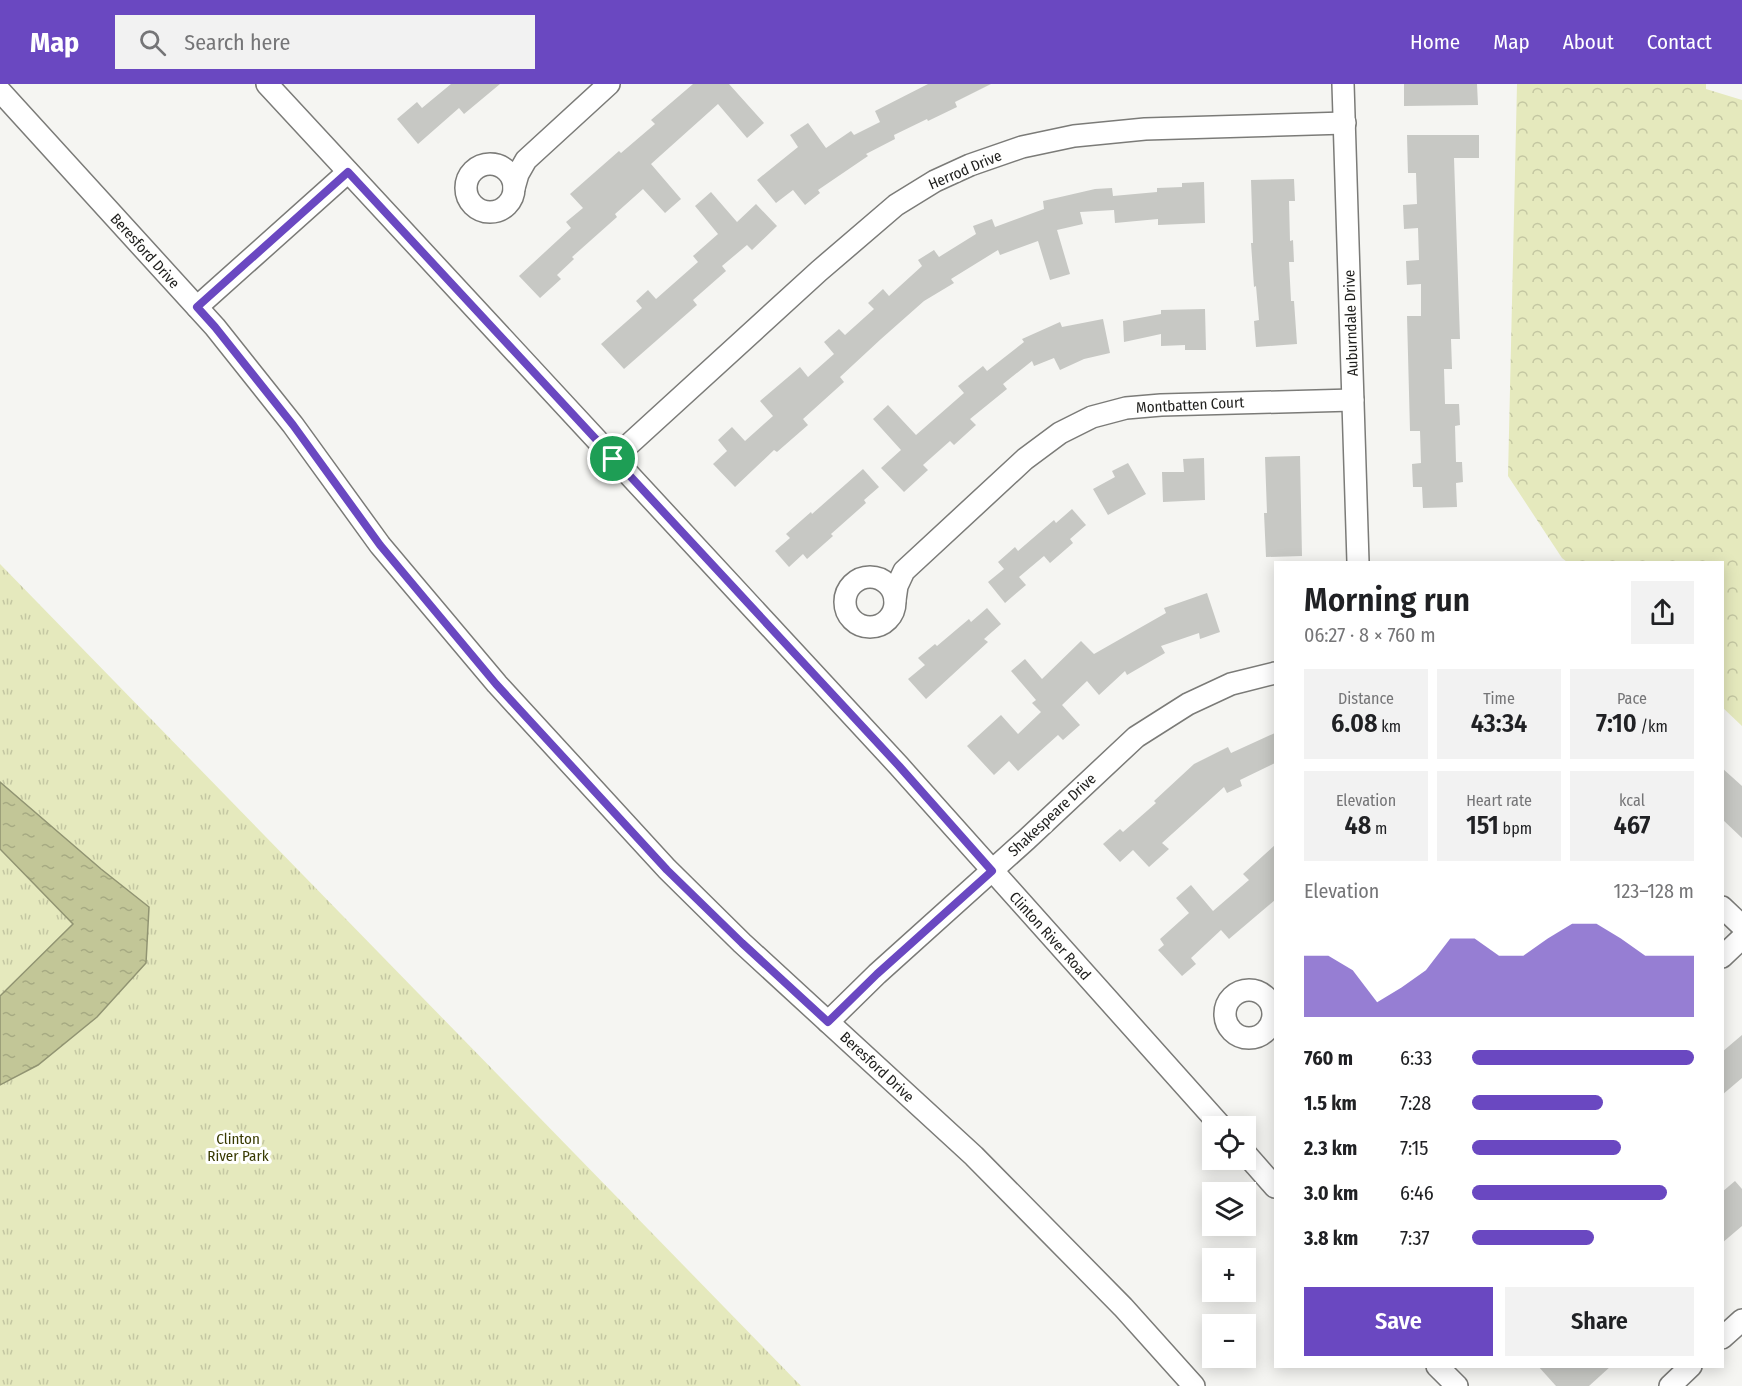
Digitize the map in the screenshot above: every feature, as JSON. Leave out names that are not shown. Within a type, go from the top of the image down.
[{"type":"street","name":"Clinton River Road","points":[[267,84],[899,766],[1212,1116]]},
{"type":"street","points":[[526,160],[487,163],[472,170],[465,184],[465,192],[473,206],[479,210],[495,212],[509,203],[518,174],[526,160],[609,84]]},
{"type":"street","name":"Auburndale Drive","points":[[1343,84],[1358,561]]},
{"type":"street","name":"Beresford Drive","points":[[0,91],[215,327],[293,425],[380,545],[496,684],[667,870],[742,943],[974,1156],[1123,1307],[1194,1386]]},
{"type":"street","name":"Herrod Drive","points":[[613,459],[819,271],[896,205],[934,181],[970,165],[1022,147],[1074,136],[1145,129],[1345,123]]},
{"type":"street","points":[[496,164],[509,173],[514,188]]},
{"type":"street","points":[[197,307],[348,172]]},
{"type":"street","name":"Montbatten Court","points":[[904,571],[858,581],[847,593],[846,609],[850,616],[856,622],[871,627],[886,622],[894,608],[897,586],[904,571],[1025,459],[1060,433],[1092,417],[1126,408],[1161,405],[1353,400]]},
{"type":"street","points":[[874,578],[888,585],[895,600]]},
{"type":"street","name":"Shakespeare Drive","points":[[828,1022],[877,974],[1136,737],[1188,704],[1231,684],[1274,673]]},
{"type":"street","points":[[1724,909],[1742,926]]},
{"type":"street","points":[[1724,955],[1742,938]]},
{"type":"street","points":[[1253,989],[1261,992],[1272,1004],[1273,1020],[1263,1034],[1248,1039],[1234,1033],[1228,1027],[1224,1012],[1226,1004],[1237,992],[1245,990],[1274,986]]},
{"type":"street","points":[[1256,1165],[1274,1186]]},
{"type":"street","points":[[1724,1336],[1742,1320]]},
{"type":"street","points":[[1439,1368],[1457,1386]]},
{"type":"street","points":[[1670,1386],[1689,1368]]},
{"type":"green space","points":[[1517,84],[1706,84],[1706,89],[1742,100],[1742,726],[1724,709],[1724,561],[1566,561],[1508,476]]},
{"type":"green space","name":"Clinton River Park","points":[[0,564],[801,1386],[0,1386]]},
{"type":"water","points":[[0,782],[149,907],[146,963],[97,1017],[38,1065],[0,1085],[0,996],[73,924],[0,849]]},
{"type":"building","points":[[451,84],[500,84],[464,114],[459,108],[418,144],[397,119],[417,102],[422,108]]},
{"type":"building","points":[[693,84],[729,84],[764,123],[747,138],[718,104],[651,164],[681,199],[665,213],[643,189],[615,214],[617,217],[572,257],[574,259],[557,275],[561,279],[540,298],[519,276],[571,228],[566,222],[583,208],[570,194],[619,151],[621,153],[655,124],[651,120]]},
{"type":"building","points":[[928,84],[991,84],[955,102],[957,107],[894,135],[895,139],[866,154],[868,156],[818,190],[820,193],[805,205],[793,190],[776,203],[757,180],[798,147],[790,135],[808,123],[826,148],[851,131],[854,135],[880,122],[875,111]]},
{"type":"building","points":[[1404,84],[1477,84],[1478,105],[1404,106]]},
{"type":"building","points":[[1407,135],[1479,135],[1479,158],[1454,158],[1460,339],[1451,339],[1452,369],[1444,369],[1445,404],[1459,404],[1460,425],[1455,426],[1456,462],[1462,462],[1463,482],[1456,483],[1457,507],[1423,508],[1422,487],[1413,487],[1412,464],[1421,463],[1420,431],[1410,431],[1407,316],[1421,316],[1421,284],[1407,285],[1406,261],[1419,260],[1418,228],[1404,229],[1403,205],[1417,204],[1416,173],[1408,173]]},
{"type":"building","points":[[1294,179],[1295,201],[1289,201],[1290,241],[1293,240],[1294,262],[1289,262],[1297,344],[1256,347],[1254,321],[1259,320],[1251,243],[1253,243],[1251,180]]},
{"type":"building","points":[[1204,182],[1205,223],[1158,225],[1158,219],[1115,223],[1114,210],[1080,212],[1083,224],[1057,230],[1070,274],[1050,280],[1038,241],[1000,255],[998,250],[951,279],[954,283],[924,301],[881,339],[840,377],[844,382],[803,419],[808,425],[777,452],[774,450],[735,487],[713,464],[727,451],[718,440],[732,427],[745,441],[773,416],[760,401],[800,367],[808,377],[834,354],[824,342],[839,329],[845,335],[874,309],[868,303],[883,289],[889,296],[922,266],[918,260],[934,250],[939,257],[976,234],[973,226],[992,219],[995,227],[1044,209],[1043,201],[1095,189],[1112,188],[1113,196],[1157,192],[1157,188],[1182,187],[1182,183]]},
{"type":"building","points":[[711,192],[737,222],[756,204],[777,226],[752,250],[747,245],[722,266],[726,271],[693,300],[697,305],[624,369],[601,344],[642,308],[636,301],[648,290],[656,299],[698,262],[693,256],[718,234],[695,206]]},
{"type":"building","points":[[1205,309],[1206,350],[1185,350],[1185,345],[1161,346],[1161,334],[1124,342],[1123,321],[1161,314],[1161,310]]},
{"type":"building","points":[[1103,319],[1110,353],[1084,359],[1060,370],[1054,358],[1034,366],[1032,361],[1003,384],[1007,389],[970,419],[976,425],[954,445],[950,441],[923,465],[928,470],[904,492],[881,468],[901,450],[873,419],[888,405],[916,435],[964,393],[958,386],[983,366],[987,371],[1024,342],[1022,339],[1060,322],[1062,327]]},
{"type":"building","points":[[1300,456],[1302,556],[1266,557],[1265,457]]},
{"type":"building","points":[[1204,458],[1205,500],[1163,502],[1162,472],[1184,472],[1183,459]]},
{"type":"building","points":[[1128,463],[1146,494],[1108,515],[1093,489],[1115,477],[1112,471]]},
{"type":"building","points":[[863,469],[879,487],[864,500],[866,503],[831,534],[833,536],[807,559],[803,554],[789,567],[775,551],[790,538],[786,534]]},
{"type":"building","points":[[1072,509],[1086,525],[1070,539],[1073,543],[1050,563],[1044,556],[1019,577],[1026,585],[1005,603],[988,582],[1004,569],[998,562],[1015,547],[1018,551],[1054,520],[1056,523]]},
{"type":"building","points":[[1207,593],[1220,632],[1200,639],[1199,633],[1161,646],[1165,653],[1127,675],[1125,671],[1099,695],[1087,681],[1062,705],[1080,725],[1063,740],[1058,735],[1018,771],[1009,761],[994,775],[967,746],[1001,715],[1018,734],[1041,712],[1032,703],[1036,700],[1011,671],[1025,659],[1042,679],[1081,641],[1094,654],[1166,613],[1164,608]]},
{"type":"building","points":[[987,608],[1001,624],[984,639],[988,642],[926,699],[908,679],[925,665],[918,658],[935,644],[937,646],[969,619],[971,622]]},
{"type":"building","points":[[1274,733],[1274,763],[1240,780],[1242,786],[1227,793],[1224,787],[1162,843],[1169,849],[1149,867],[1133,850],[1120,862],[1103,844],[1120,829],[1123,832],[1156,803],[1154,801],[1194,764],[1228,747],[1231,753]]},
{"type":"building","points":[[1724,770],[1742,786],[1742,838],[1724,821]]},
{"type":"building","points":[[1274,846],[1274,901],[1229,939],[1221,930],[1191,958],[1196,964],[1182,976],[1158,950],[1164,945],[1160,939],[1189,913],[1176,898],[1191,885],[1213,911],[1249,880],[1243,874]]},
{"type":"building","points":[[1742,1035],[1742,1078],[1724,1093],[1724,1050]]},
{"type":"building","points":[[1735,1181],[1742,1189],[1742,1226],[1724,1241],[1724,1190]]},
{"type":"building","points":[[1540,1368],[1609,1368],[1589,1386],[1556,1386]]},
{"type":"route","points":[[348,172],[613,459],[899,766],[992,871],[877,974],[828,1022],[667,870],[496,684],[380,545],[293,425],[197,307],[348,172]]}]
